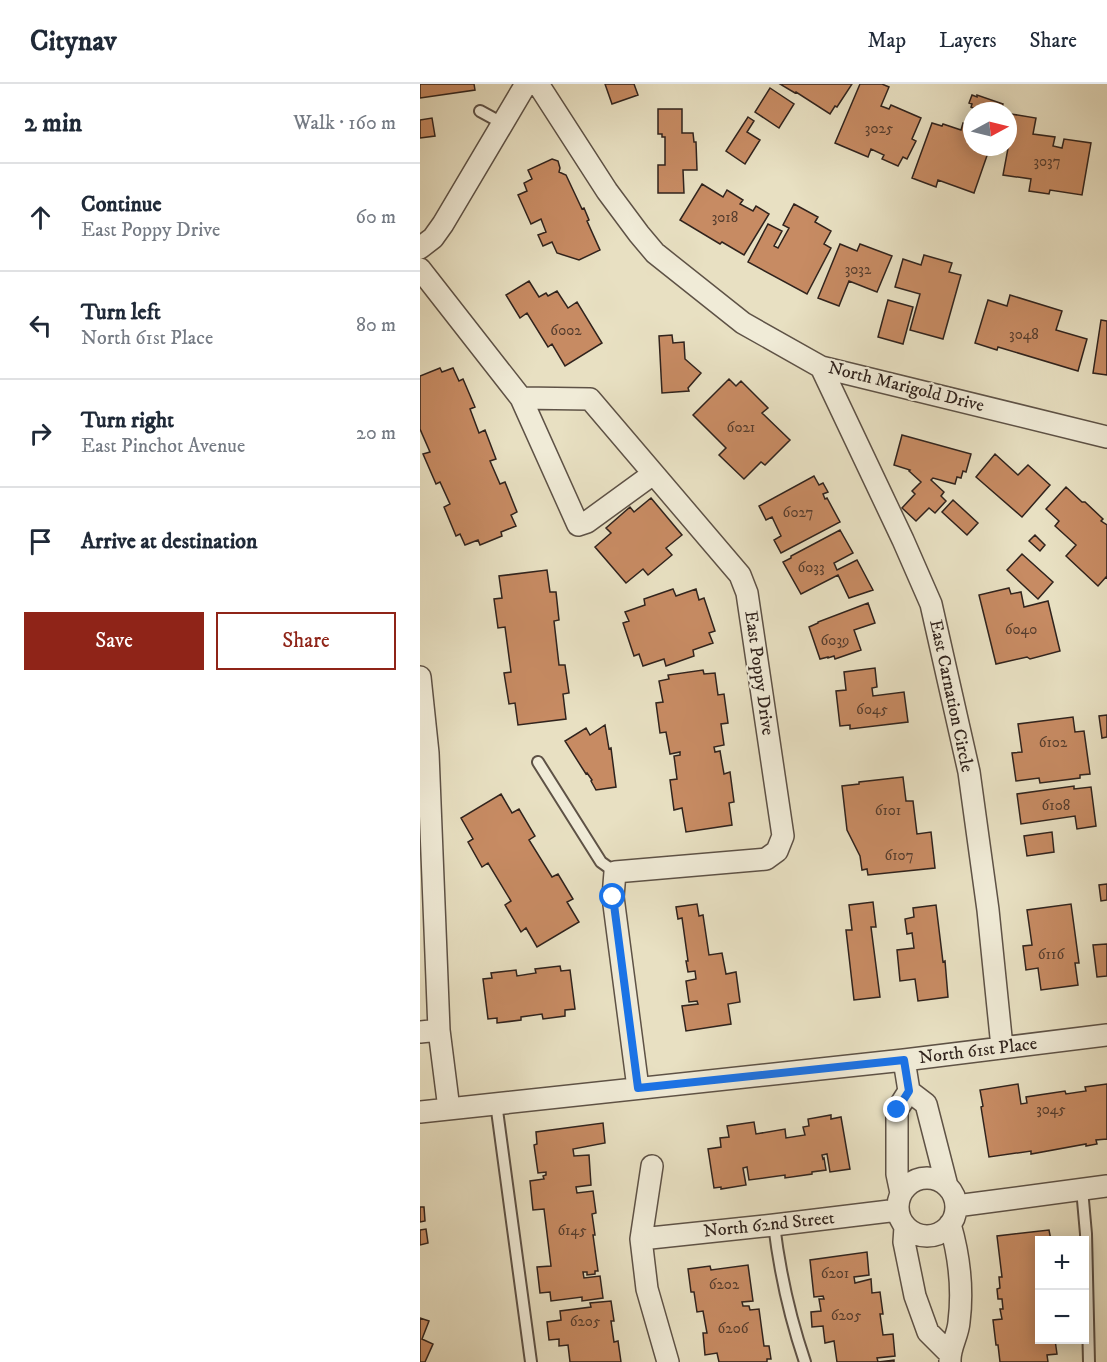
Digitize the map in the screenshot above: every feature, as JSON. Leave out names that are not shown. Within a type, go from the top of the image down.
[{"type":"street","points":[[420,248],[433,238],[443,224],[526,84]]},
{"type":"street","name":"North Marigold Drive","points":[[538,84],[608,191],[656,254],[743,323],[821,367],[1107,437]]},
{"type":"street","points":[[420,269],[521,398],[578,525],[587,522],[653,474]]},
{"type":"street","name":"East Carnation Circle","points":[[821,367],[932,604],[969,772],[988,910],[1002,1047]]},
{"type":"street","name":"East Poppy Drive","points":[[521,398],[590,399],[740,575],[747,593],[783,836],[777,851],[766,859],[615,872]]},
{"type":"street","points":[[420,677],[428,753],[430,1031],[449,1109]]},
{"type":"street","points":[[615,872],[613,897],[638,1088]]},
{"type":"street","name":"North 61st Place","points":[[420,1112],[904,1060],[1107,1035]]},
{"type":"street","points":[[904,1060],[909,1091],[897,1110],[897,1174],[904,1242],[915,1296],[928,1332],[950,1358]]},
{"type":"street","points":[[909,1091],[926,1104],[947,1186],[955,1199],[953,1215],[961,1307],[959,1325],[950,1358]]},
{"type":"street","points":[[652,1166],[640,1239],[647,1289],[668,1362]]},
{"type":"street","points":[[947,1186],[931,1178],[922,1178],[907,1186],[901,1210],[912,1232],[928,1237],[937,1235],[944,1231],[953,1215],[1107,1186]]},
{"type":"street","name":"North 62nd Street","points":[[640,1239],[901,1210]]},
{"type":"lane","points":[[480,111],[502,123]]},
{"type":"lane","points":[[538,762],[601,862],[615,872]]},
{"type":"lane","points":[[496,1103],[531,1362]]},
{"type":"lane","points":[[1082,1189],[1087,1245],[1089,1362]]},
{"type":"lane","points":[[774,1225],[784,1293],[805,1362]]},
{"type":"building","points":[[420,84],[474,84],[475,90],[420,98]]},
{"type":"building","points":[[605,84],[634,84],[638,95],[612,104]]},
{"type":"building","points":[[780,84],[852,84],[830,114]]},
{"type":"building","points":[[860,84],[882,84],[889,87],[881,106],[889,109],[891,105],[921,118],[912,139],[916,141],[907,159],[903,157],[898,166],[882,159],[884,155],[871,149],[868,157],[835,143]]},
{"type":"building","points":[[770,88],[794,104],[779,128],[755,112]]},
{"type":"building","points":[[972,95],[977,97],[977,95],[997,102],[969,102]]},
{"type":"building","points":[[658,109],[682,109],[682,133],[693,133],[694,142],[696,142],[697,170],[683,170],[684,193],[658,193],[658,165],[665,165],[665,137],[658,134]]},
{"type":"building","points":[[1017,115],[1036,118],[1033,134],[1055,137],[1053,146],[1062,148],[1064,139],[1091,143],[1082,195],[1050,190],[1049,194],[1029,191],[1031,179],[1003,175],[1007,156],[1017,156]]},
{"type":"building","points":[[748,117],[754,121],[747,132],[760,140],[745,164],[726,151]]},
{"type":"building","points":[[432,118],[435,136],[420,138],[420,120]]},
{"type":"building","points":[[932,123],[961,130],[963,123],[963,156],[987,156],[974,193],[938,180],[936,187],[912,178]]},
{"type":"building","points":[[552,159],[558,161],[559,172],[566,175],[582,209],[584,208],[589,220],[587,221],[600,250],[579,260],[557,253],[552,242],[543,246],[538,235],[546,232],[541,219],[531,224],[518,195],[527,191],[524,183],[532,179],[528,170]]},
{"type":"building","points":[[702,184],[723,197],[727,190],[743,200],[740,204],[753,211],[756,206],[769,214],[744,255],[722,242],[720,244],[680,220]]},
{"type":"building","points":[[794,204],[818,217],[815,222],[831,231],[824,244],[831,248],[807,294],[748,262],[768,224],[782,231],[774,246],[778,248],[789,228],[783,225]]},
{"type":"building","points":[[840,244],[857,251],[860,244],[892,256],[877,292],[849,281],[839,306],[818,298]]},
{"type":"building","points":[[924,255],[952,263],[949,272],[961,275],[943,339],[910,330],[920,294],[895,287],[903,259],[921,265]]},
{"type":"building","points":[[529,281],[539,297],[546,293],[548,296],[557,291],[568,308],[577,302],[602,343],[565,366],[552,344],[548,347],[527,313],[520,318],[506,295]]},
{"type":"building","points":[[1010,295],[1062,311],[1056,330],[1087,339],[1078,371],[998,347],[997,350],[975,343],[988,300],[1007,306]]},
{"type":"building","points":[[888,300],[913,307],[903,344],[878,337]]},
{"type":"building","points":[[1101,320],[1107,321],[1107,375],[1093,373]]},
{"type":"building","points":[[672,335],[673,343],[684,342],[685,359],[701,373],[688,388],[689,391],[662,393],[659,336]]},
{"type":"building","points":[[440,368],[442,372],[453,368],[459,381],[463,379],[475,407],[470,409],[479,433],[485,430],[496,459],[490,461],[500,484],[505,482],[517,512],[511,515],[516,526],[501,532],[502,536],[480,545],[478,540],[465,545],[460,534],[456,536],[444,507],[450,504],[440,482],[436,484],[423,454],[430,452],[420,429],[420,376]]},
{"type":"building","points":[[729,379],[736,386],[741,381],[768,408],[762,413],[790,440],[765,465],[761,462],[744,479],[719,455],[726,448],[693,415]]},
{"type":"building","points":[[902,435],[971,454],[966,472],[963,471],[961,478],[957,477],[955,484],[933,478],[931,480],[944,492],[941,496],[946,501],[935,513],[929,508],[916,521],[902,508],[915,494],[912,491],[921,482],[910,470],[894,465]]},
{"type":"building","points":[[995,454],[1018,475],[1028,465],[1050,485],[1022,517],[976,477]]},
{"type":"building","points":[[814,476],[819,485],[823,483],[828,492],[823,494],[825,499],[827,498],[840,522],[781,553],[774,540],[781,536],[772,517],[766,520],[759,506]]},
{"type":"building","points":[[1066,487],[1082,502],[1085,502],[1107,525],[1107,578],[1098,586],[1066,556],[1076,545],[1055,526],[1059,521],[1046,509]]},
{"type":"building","points":[[651,498],[682,535],[666,548],[672,555],[648,575],[643,569],[626,583],[595,547],[611,533],[606,528],[630,507],[634,512]]},
{"type":"building","points":[[953,500],[978,523],[967,535],[942,512]]},
{"type":"building","points":[[840,530],[853,553],[834,563],[837,570],[857,560],[873,590],[849,598],[838,575],[801,594],[783,562]]},
{"type":"building","points":[[1035,535],[1045,545],[1040,551],[1029,541]]},
{"type":"building","points":[[1022,554],[1053,582],[1038,599],[1007,570]]},
{"type":"building","points":[[547,570],[550,592],[556,592],[559,620],[554,621],[559,665],[565,665],[569,693],[563,694],[566,719],[518,725],[515,703],[509,704],[504,673],[511,672],[505,627],[498,628],[494,599],[502,598],[499,576]]},
{"type":"building","points":[[1009,588],[1011,594],[1021,592],[1024,607],[1048,601],[1060,651],[1030,659],[1027,657],[996,664],[979,595]]},
{"type":"building","points":[[673,589],[676,596],[696,589],[699,600],[704,598],[715,631],[709,633],[713,643],[693,650],[694,656],[666,666],[664,659],[643,666],[639,654],[634,656],[623,623],[629,621],[625,612],[645,605],[644,599]]},
{"type":"building","points":[[868,603],[875,623],[854,630],[861,650],[835,659],[834,656],[820,659],[809,627]]},
{"type":"building","points":[[875,668],[877,687],[872,688],[873,696],[904,692],[908,722],[850,729],[850,725],[840,726],[836,691],[846,690],[844,672]]},
{"type":"building","points":[[703,670],[704,674],[715,673],[718,695],[724,694],[728,723],[721,724],[724,745],[714,747],[715,752],[720,751],[724,774],[730,772],[734,802],[729,803],[732,825],[686,832],[682,808],[674,810],[670,780],[677,779],[674,756],[680,755],[680,752],[670,754],[666,732],[660,733],[656,703],[663,702],[659,681],[669,679],[668,675]]},
{"type":"building","points":[[1107,715],[1107,737],[1102,738],[1099,716]]},
{"type":"building","points":[[1073,717],[1075,732],[1084,731],[1090,774],[1080,775],[1080,778],[1040,783],[1039,778],[1016,781],[1012,753],[1022,752],[1018,724]]},
{"type":"building","points":[[605,725],[609,749],[611,748],[616,787],[596,790],[592,780],[565,741],[586,728],[590,735]]},
{"type":"building","points":[[903,777],[906,801],[913,801],[917,834],[931,832],[935,868],[868,875],[867,869],[862,870],[860,856],[847,830],[842,786]]},
{"type":"building","points":[[1074,786],[1074,789],[1091,787],[1096,826],[1077,829],[1075,816],[1021,824],[1017,794]]},
{"type":"building","points":[[501,794],[512,813],[519,809],[535,836],[529,840],[552,877],[558,874],[573,899],[567,902],[579,922],[537,947],[526,928],[521,932],[505,905],[511,901],[488,863],[482,867],[468,842],[473,839],[461,818]]},
{"type":"building","points":[[1052,832],[1054,852],[1027,856],[1024,836]]},
{"type":"building","points":[[1107,884],[1107,900],[1101,901],[1099,885]]},
{"type":"building","points":[[873,902],[876,927],[871,927],[880,997],[854,1000],[846,930],[852,930],[849,905]]},
{"type":"building","points":[[697,904],[699,916],[703,915],[709,955],[722,953],[726,974],[736,972],[740,1002],[728,1004],[731,1024],[686,1031],[682,1006],[698,1004],[697,1001],[689,1002],[686,981],[696,979],[695,971],[688,972],[682,918],[678,919],[676,907]]},
{"type":"building","points":[[1071,904],[1079,963],[1075,963],[1078,985],[1041,990],[1038,968],[1026,970],[1023,946],[1032,945],[1027,910]]},
{"type":"building","points":[[936,905],[948,997],[918,1001],[915,979],[900,981],[897,950],[914,948],[912,933],[907,934],[905,919],[914,917],[913,908]]},
{"type":"building","points":[[1107,944],[1107,976],[1097,977],[1093,945]]},
{"type":"building","points":[[560,966],[561,971],[570,970],[575,1009],[565,1010],[565,1016],[543,1019],[542,1014],[497,1023],[497,1018],[488,1019],[483,979],[492,978],[491,973],[516,970],[517,976],[536,973],[535,969]]},
{"type":"building","points":[[1018,1084],[1021,1104],[1027,1103],[1026,1097],[1065,1091],[1066,1094],[1086,1091],[1085,1087],[1107,1084],[1107,1139],[1096,1140],[1097,1144],[1086,1146],[1086,1144],[1031,1154],[1031,1151],[989,1157],[980,1090]]},
{"type":"building","points":[[831,1115],[831,1119],[841,1117],[850,1169],[830,1172],[827,1154],[822,1155],[826,1170],[785,1178],[785,1175],[749,1180],[747,1167],[743,1168],[746,1185],[714,1188],[708,1149],[721,1147],[720,1138],[729,1137],[727,1126],[754,1122],[756,1134],[785,1129],[786,1138],[805,1135],[803,1127],[809,1126],[808,1119]]},
{"type":"building","points":[[603,1123],[605,1143],[573,1149],[574,1156],[589,1155],[591,1185],[576,1187],[577,1193],[593,1191],[596,1213],[592,1214],[598,1271],[587,1275],[587,1272],[583,1272],[584,1278],[600,1276],[603,1298],[582,1301],[582,1297],[551,1301],[550,1292],[540,1293],[537,1267],[551,1266],[544,1209],[533,1210],[530,1181],[544,1179],[543,1176],[546,1175],[546,1172],[538,1173],[534,1145],[537,1144],[536,1132]]},
{"type":"building","points":[[420,1207],[424,1207],[425,1221],[420,1222]]},
{"type":"building","points":[[426,1229],[428,1243],[420,1245],[420,1230]]},
{"type":"building","points":[[1049,1230],[1050,1236],[1035,1236],[1035,1344],[1056,1344],[1057,1354],[1047,1355],[1048,1362],[1000,1362],[993,1320],[1002,1319],[1000,1309],[1003,1309],[1002,1299],[998,1299],[997,1289],[1000,1288],[999,1277],[1002,1277],[997,1236]]},
{"type":"building","points":[[867,1252],[869,1275],[854,1277],[855,1283],[871,1279],[872,1293],[880,1292],[883,1335],[893,1334],[895,1356],[877,1358],[878,1362],[837,1362],[834,1341],[825,1343],[823,1326],[812,1327],[811,1312],[821,1311],[819,1299],[824,1299],[823,1296],[814,1297],[810,1260]]},
{"type":"building","points":[[748,1265],[753,1301],[742,1302],[743,1306],[749,1306],[750,1310],[759,1309],[764,1346],[769,1346],[771,1359],[767,1359],[767,1362],[719,1362],[717,1353],[705,1355],[703,1333],[707,1333],[703,1311],[697,1312],[688,1269],[710,1266],[711,1270]]},
{"type":"building","points":[[611,1301],[614,1342],[618,1341],[621,1362],[570,1362],[568,1345],[559,1346],[559,1339],[549,1340],[547,1322],[561,1320],[560,1311],[591,1307],[590,1303]]},
{"type":"building","points":[[420,1318],[429,1321],[422,1339],[433,1344],[425,1362],[420,1362]]},
{"type":"route","points":[[613,897],[638,1088],[904,1060],[909,1091],[897,1110]]}]
